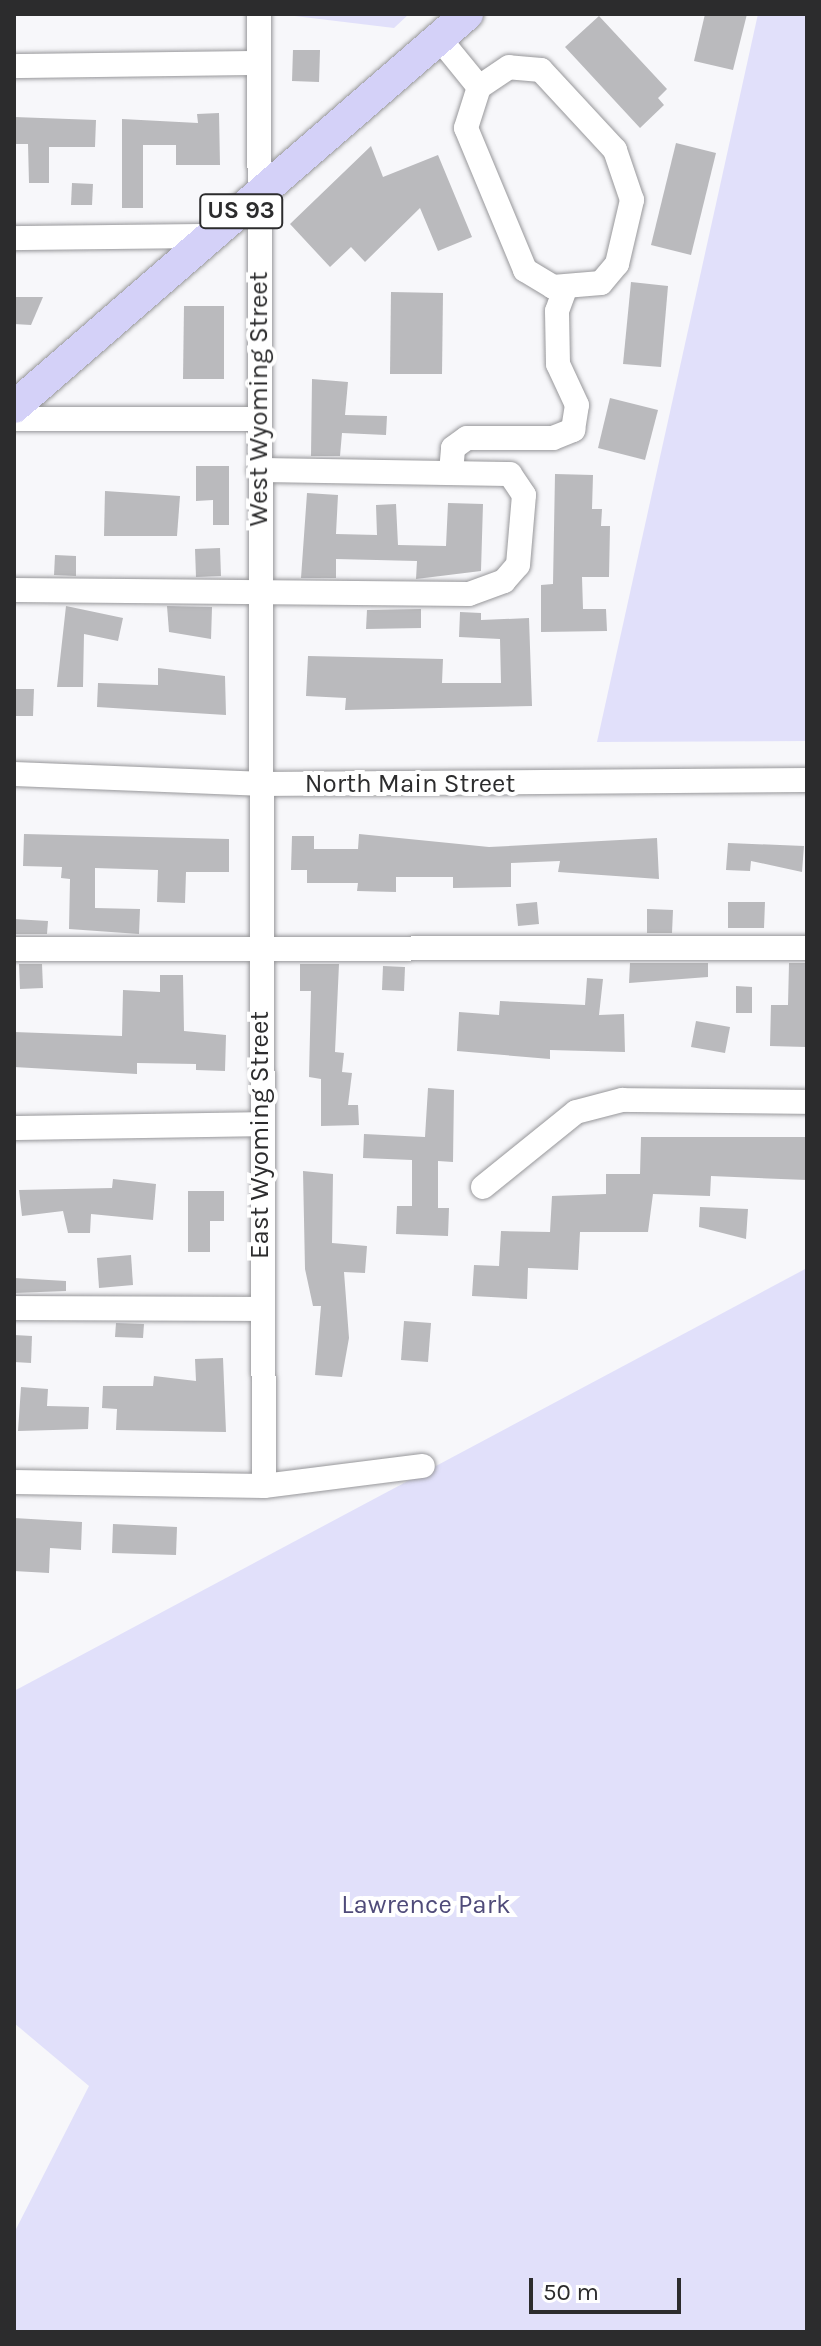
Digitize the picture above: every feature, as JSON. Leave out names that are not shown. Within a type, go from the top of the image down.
[{"type":"main road","name":"US 93","points":[[14,407],[467,14]]},
{"type":"street","name":"West Wyoming Street","points":[[259,14],[259,784]]},
{"type":"street","points":[[439,38],[479,87]]},
{"type":"street","points":[[14,66],[259,63]]},
{"type":"street","points":[[509,67],[541,70],[587,112],[630,179],[628,227],[614,270],[593,286],[565,289],[533,279],[511,245],[466,128],[479,87],[509,67]]},
{"type":"street","points":[[14,238],[211,236]]},
{"type":"street","points":[[451,472],[453,448],[467,438],[553,438],[573,430],[577,405],[558,364],[557,311],[565,289]]},
{"type":"street","points":[[14,419],[259,419]]},
{"type":"street","points":[[14,590],[469,594],[504,581],[518,565],[521,485],[510,474],[259,470]]},
{"type":"street","name":"North Main Street","points":[[14,774],[259,784],[807,780]]},
{"type":"street","name":"East Wyoming Street","points":[[259,784],[258,1124],[264,1486]]},
{"type":"street","points":[[14,949],[807,948]]},
{"type":"street","points":[[483,1187],[576,1112],[622,1100],[807,1102]]},
{"type":"street","points":[[14,1128],[258,1124]]},
{"type":"street","points":[[14,1308],[262,1309]]},
{"type":"street","points":[[14,1482],[264,1486],[423,1466]]},
{"type":"green space","points":[[278,14],[409,14],[394,28]]},
{"type":"green space","points":[[758,14],[807,14],[807,741],[597,742]]},
{"type":"green space","name":"Lawrence Park","points":[[807,1268],[807,2332],[14,2332],[14,2233],[89,2086],[14,2023],[14,1691]]},
{"type":"building","points":[[705,14],[747,14],[733,70],[694,61]]},
{"type":"building","points":[[599,16],[667,89],[658,98],[664,105],[640,128],[565,47]]},
{"type":"building","points":[[293,50],[320,50],[319,82],[292,81]]},
{"type":"building","points":[[219,113],[220,165],[176,165],[176,145],[143,145],[143,208],[122,208],[122,119],[198,123],[197,114]]},
{"type":"building","points":[[14,117],[96,120],[95,147],[49,147],[49,183],[29,183],[28,144],[14,144]]},
{"type":"building","points":[[676,143],[716,153],[691,255],[651,245]]},
{"type":"building","points":[[371,146],[383,177],[438,155],[472,237],[438,251],[420,208],[365,262],[351,247],[330,267],[290,224]]},
{"type":"building","points":[[72,183],[93,184],[92,205],[71,205]]},
{"type":"building","points":[[631,282],[668,286],[661,367],[623,364]]},
{"type":"building","points":[[391,292],[443,293],[442,374],[390,374]]},
{"type":"building","points":[[14,297],[43,297],[31,325],[14,324]]},
{"type":"building","points":[[184,306],[224,306],[224,379],[183,379]]},
{"type":"building","points":[[312,379],[348,382],[345,415],[387,416],[386,435],[342,433],[340,456],[311,456]]},
{"type":"building","points":[[610,398],[658,410],[645,460],[598,448]]},
{"type":"building","points":[[196,466],[229,466],[229,525],[213,525],[213,500],[196,501]]},
{"type":"building","points":[[555,474],[593,475],[592,509],[602,509],[601,526],[610,526],[609,577],[582,577],[583,609],[606,609],[607,631],[541,632],[541,585],[553,584]]},
{"type":"building","points":[[105,491],[180,496],[177,536],[104,536]]},
{"type":"building","points":[[307,493],[338,495],[336,534],[377,535],[376,505],[396,504],[398,545],[446,546],[448,503],[483,504],[481,571],[416,579],[417,561],[336,559],[336,578],[301,578]]},
{"type":"building","points":[[220,548],[221,576],[196,577],[195,549]]},
{"type":"building","points":[[55,555],[76,556],[76,576],[54,575]]},
{"type":"building","points":[[66,606],[123,618],[118,641],[84,634],[83,687],[57,687]]},
{"type":"building","points":[[167,606],[212,607],[211,639],[169,632]]},
{"type":"building","points":[[421,609],[421,628],[366,629],[367,610]]},
{"type":"building","points":[[460,612],[481,613],[481,620],[529,618],[532,706],[345,710],[346,698],[306,696],[308,656],[443,659],[442,683],[501,683],[500,639],[459,637]]},
{"type":"building","points":[[158,668],[225,676],[226,715],[97,707],[98,683],[158,685]]},
{"type":"building","points":[[14,689],[34,689],[33,716],[14,716]]},
{"type":"building","points":[[24,834],[229,839],[229,872],[186,872],[185,903],[157,902],[158,870],[95,868],[95,908],[140,909],[139,934],[69,929],[70,879],[61,878],[62,867],[23,866]]},
{"type":"building","points":[[359,834],[489,847],[657,838],[659,879],[558,872],[560,861],[511,863],[511,887],[453,888],[453,877],[396,877],[396,892],[357,891],[358,883],[307,883],[307,870],[291,870],[292,836],[314,836],[314,849],[358,849]]},
{"type":"building","points":[[728,843],[804,846],[802,872],[751,861],[750,871],[726,870]]},
{"type":"building","points":[[537,902],[539,924],[518,926],[516,904]]},
{"type":"building","points":[[728,902],[765,902],[764,928],[728,928]]},
{"type":"building","points":[[647,909],[673,910],[672,933],[647,933]]},
{"type":"building","points":[[14,919],[48,921],[47,934],[14,934]]},
{"type":"building","points":[[630,963],[708,963],[708,977],[629,983]]},
{"type":"building","points":[[789,963],[807,963],[806,1047],[770,1046],[771,1005],[788,1005]]},
{"type":"building","points":[[19,964],[42,964],[43,988],[20,989]]},
{"type":"building","points":[[300,964],[339,964],[335,1052],[344,1053],[342,1072],[352,1073],[348,1105],[358,1105],[359,1125],[321,1126],[321,1079],[309,1077],[311,991],[300,991]]},
{"type":"building","points":[[383,966],[405,967],[404,991],[382,990]]},
{"type":"building","points":[[160,975],[183,975],[184,1031],[226,1035],[225,1071],[196,1070],[196,1064],[137,1063],[137,1074],[14,1067],[14,1032],[122,1036],[123,990],[160,992]]},
{"type":"building","points":[[587,978],[603,979],[599,1015],[624,1014],[625,1052],[550,1050],[550,1059],[457,1051],[459,1012],[499,1015],[500,1001],[585,1005]]},
{"type":"building","points":[[736,986],[752,987],[752,1013],[736,1013]]},
{"type":"building","points":[[696,1021],[730,1027],[725,1053],[691,1047]]},
{"type":"building","points":[[428,1088],[454,1090],[453,1162],[438,1161],[438,1208],[449,1208],[448,1236],[396,1234],[397,1206],[412,1206],[412,1160],[363,1158],[364,1134],[425,1137]]},
{"type":"building","points":[[641,1137],[807,1137],[807,1180],[711,1176],[710,1196],[653,1194],[648,1232],[580,1232],[578,1270],[528,1268],[527,1299],[472,1296],[474,1265],[499,1266],[501,1231],[550,1232],[552,1196],[606,1194],[606,1174],[640,1174]]},
{"type":"building","points":[[303,1171],[333,1174],[332,1243],[367,1246],[365,1273],[344,1272],[349,1338],[342,1377],[315,1375],[321,1306],[313,1306],[305,1269]]},
{"type":"building","points":[[113,1179],[156,1184],[153,1220],[91,1214],[90,1233],[68,1233],[63,1211],[22,1216],[19,1190],[112,1188]]},
{"type":"building","points":[[188,1191],[224,1191],[224,1221],[210,1221],[210,1252],[188,1252]]},
{"type":"building","points":[[700,1207],[748,1209],[746,1239],[699,1227]]},
{"type":"building","points":[[131,1255],[133,1285],[99,1288],[97,1258]]},
{"type":"building","points":[[14,1278],[66,1281],[66,1291],[14,1293]]},
{"type":"building","points":[[404,1321],[431,1323],[428,1362],[401,1360]]},
{"type":"building","points":[[116,1323],[144,1324],[143,1338],[115,1337]]},
{"type":"building","points":[[14,1335],[32,1336],[31,1363],[14,1362]]},
{"type":"building","points":[[223,1358],[226,1432],[116,1430],[117,1409],[102,1408],[103,1386],[153,1386],[154,1376],[196,1381],[195,1359]]},
{"type":"building","points":[[21,1387],[48,1389],[47,1406],[89,1407],[88,1429],[18,1431]]},
{"type":"building","points":[[14,1518],[82,1522],[81,1550],[50,1548],[49,1573],[14,1571]]},
{"type":"building","points":[[113,1524],[177,1527],[176,1555],[112,1553]]}]
